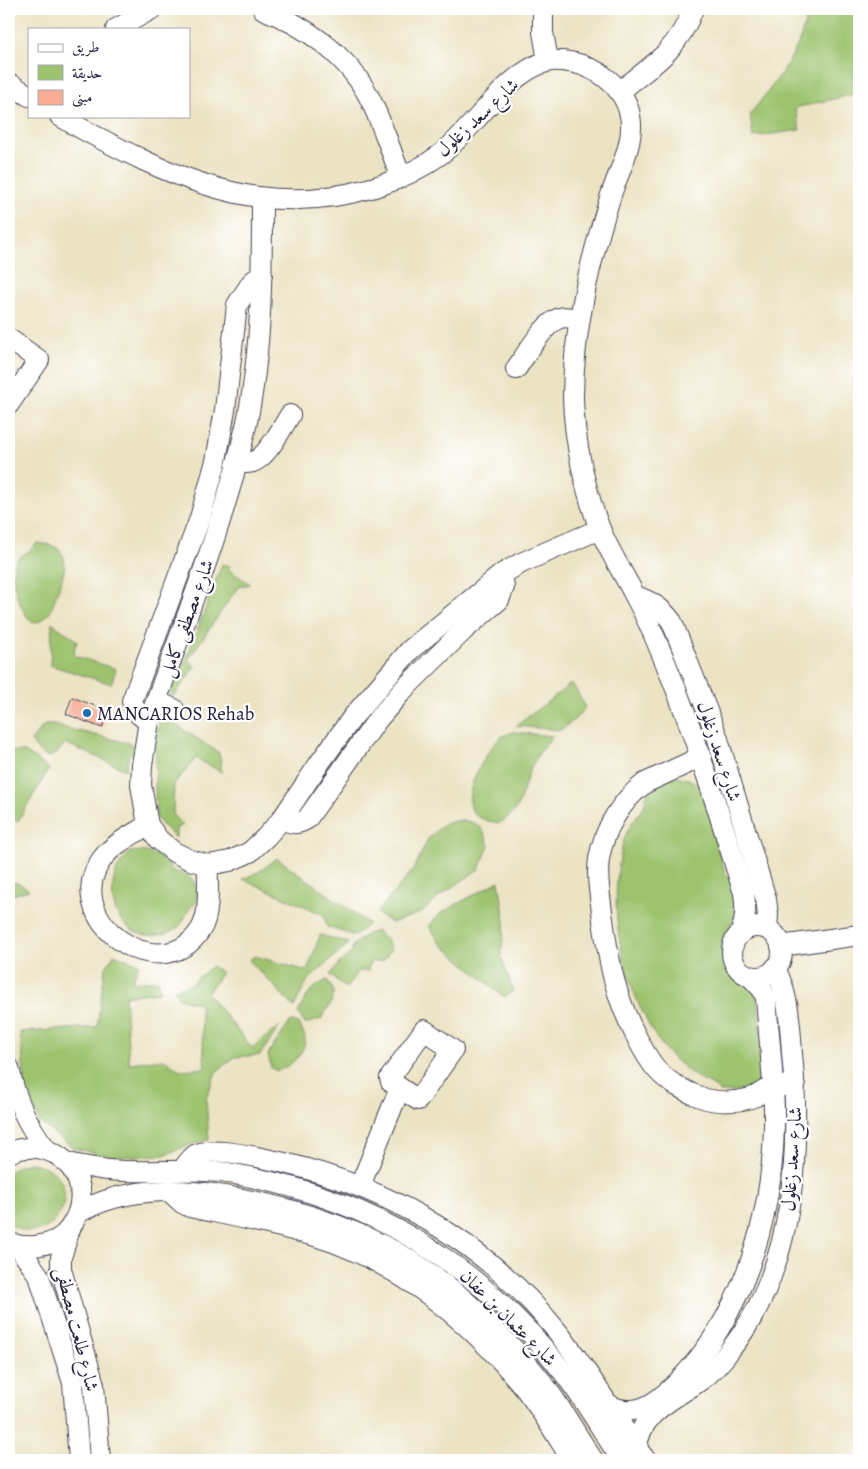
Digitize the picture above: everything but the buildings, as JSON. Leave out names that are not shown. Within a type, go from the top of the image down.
[{"type":"street","points":[[118,28],[152,9]]},
{"type":"street","points":[[263,9],[293,22],[313,35],[332,50],[352,71],[368,96],[401,177]]},
{"type":"street","points":[[544,9],[543,32],[548,61]]},
{"type":"street","points":[[620,90],[664,56],[681,34],[693,9]]},
{"type":"street","name":"شارع سعد زغلول","points":[[64,118],[118,148],[172,174],[223,191],[262,199],[290,200],[329,196],[374,187],[401,177],[439,156],[465,133],[510,83],[528,70],[548,61],[575,62],[600,73],[620,90],[628,107],[631,126],[628,145],[611,194],[587,279],[579,320],[574,362],[573,404],[581,467],[600,529],[635,596],[667,666],[701,758],[744,894],[745,922],[740,932]]},
{"type":"street","points":[[9,83],[28,95]]},
{"type":"street","name":"شارع مصطفى كامل","points":[[148,825],[141,785],[149,721],[165,705],[221,520],[247,420],[259,337],[262,274],[262,199]]},
{"type":"street","points":[[149,721],[141,717],[135,710],[132,701],[200,518],[216,461],[225,410],[237,305],[248,288],[262,274]]},
{"type":"street","points":[[516,369],[550,323],[559,318],[579,320]]},
{"type":"street","points":[[9,339],[39,360],[23,386],[14,384],[9,404]]},
{"type":"street","points":[[237,462],[246,464],[260,459],[290,415]]},
{"type":"street","points":[[208,865],[206,916],[194,938],[173,952],[157,953],[142,951],[114,937],[100,919],[90,897],[95,871],[102,859],[111,849],[148,825],[159,840],[174,852],[190,860],[208,865],[230,861],[250,852],[282,819],[352,718],[410,650],[502,574],[521,563],[600,529]]},
{"type":"street","name":"شارع سعد زغلول","points":[[635,596],[648,600],[667,614],[683,648],[717,736],[766,899],[767,928]]},
{"type":"street","points":[[701,758],[645,783],[624,803],[604,838],[599,859],[598,881],[609,961],[618,998],[643,1049],[658,1072],[678,1086],[700,1097],[735,1101],[755,1097],[773,1086],[795,1086]]},
{"type":"street","points":[[758,926],[767,928],[778,939],[782,954],[776,968],[768,974],[750,976],[738,968],[732,954],[732,947],[740,932],[758,926]]},
{"type":"street","points":[[781,946],[859,935]]},
{"type":"street","name":"شارع سعد زغلول","points":[[635,1456],[640,1432],[649,1417],[703,1379],[730,1350],[744,1330],[763,1294],[779,1249],[792,1190],[795,1160],[795,1086],[787,1002],[776,968]]},
{"type":"street","name":"شارع سعد زغلول","points":[[608,1404],[615,1409],[634,1411],[643,1409],[654,1402],[690,1369],[721,1328],[734,1304],[753,1253],[767,1202],[773,1154],[774,1125],[766,998],[762,989],[750,976]]},
{"type":"street","points":[[9,1068],[15,1093],[25,1117],[47,1150]]},
{"type":"street","points":[[360,1186],[400,1088]]},
{"type":"street","points":[[9,1153],[17,1149],[32,1147],[47,1150],[58,1155],[68,1163]]},
{"type":"street","points":[[183,1170],[195,1155],[204,1152],[233,1153],[292,1164],[360,1186],[406,1207],[445,1229],[489,1263],[535,1306],[555,1329],[574,1353],[608,1404],[635,1456]]},
{"type":"street","name":"شارع عثمان بن عفان","points":[[68,1163],[109,1170],[183,1170],[232,1174],[268,1181],[308,1192],[358,1210],[420,1241],[457,1266],[496,1299],[532,1335],[635,1456]]},
{"type":"street","name":"شارع طلعت مصطفى","points":[[68,1163],[76,1174],[81,1200],[61,1257],[61,1269],[94,1385],[100,1460]]},
{"type":"street","points":[[169,1191],[182,1203],[190,1207],[275,1225],[317,1237],[358,1253],[396,1274],[432,1298],[483,1342],[522,1385],[572,1460]]},
{"type":"street","name":"شارع عثمان بن عفان","points":[[14,1244],[37,1247],[55,1241],[92,1206],[109,1199],[145,1192],[169,1191],[207,1193],[251,1200],[301,1214],[378,1242],[440,1280],[482,1317],[523,1358],[548,1389],[593,1460]]},
{"type":"street","name":"شارع طلعت مصطفى","points":[[14,1244],[39,1276],[72,1383],[79,1460]]},
{"type":"green space","points":[[807,9],[857,9],[859,12],[859,93],[795,108],[800,130],[753,137],[750,114],[778,78],[794,52],[805,24]]},
{"type":"green space","points":[[37,543],[57,548],[62,554],[64,568],[63,577],[50,612],[43,619],[33,623],[20,603],[13,576],[17,559],[31,550]]},
{"type":"green space","points":[[222,564],[230,566],[228,569],[250,584],[238,587],[188,660],[195,666],[174,696],[170,694],[176,674],[181,673]]},
{"type":"green space","points":[[52,622],[77,641],[74,650],[75,656],[116,669],[111,684],[50,665]]},
{"type":"green space","points":[[572,683],[585,706],[581,713],[571,722],[560,730],[516,726]]},
{"type":"green space","points":[[163,716],[219,753],[221,761],[221,772],[196,758],[174,784],[173,814],[183,825],[176,828],[176,839],[156,818],[155,745],[160,719]]},
{"type":"green space","points":[[49,724],[132,744],[135,749],[134,752],[129,754],[126,770],[65,743],[56,754],[52,756],[44,755],[31,741],[43,726]]},
{"type":"green space","points":[[512,732],[553,736],[533,762],[520,802],[506,819],[498,824],[481,818],[473,812],[470,804],[470,794],[477,772],[495,743],[501,737]]},
{"type":"green space","points":[[9,752],[25,752],[49,769],[18,821],[9,819]]},
{"type":"green space","points":[[673,777],[689,779],[702,788],[714,822],[711,827],[726,875],[733,880],[736,914],[721,942],[722,958],[730,972],[749,986],[757,996],[765,1069],[759,1083],[749,1092],[720,1092],[691,1073],[667,1052],[657,1039],[643,1014],[622,954],[616,892],[624,841],[631,825],[643,808],[650,790],[661,782]]},
{"type":"green space","points":[[460,820],[477,824],[487,839],[489,846],[479,869],[440,896],[421,913],[391,923],[378,914],[378,911],[414,869],[428,839],[443,824]]},
{"type":"green space","points":[[140,851],[160,857],[174,872],[187,875],[195,885],[198,902],[189,909],[180,925],[168,933],[150,935],[135,932],[120,918],[113,902],[113,884],[118,867],[130,852]]},
{"type":"green space","points":[[277,858],[369,924],[355,936],[327,927],[324,915],[243,879],[260,871]]},
{"type":"green space","points":[[9,881],[20,884],[29,890],[9,896]]},
{"type":"green space","points":[[499,881],[505,921],[501,956],[513,991],[504,997],[440,943],[429,926],[441,913]]},
{"type":"green space","points":[[377,931],[387,941],[391,950],[383,961],[370,962],[368,971],[359,971],[346,988],[330,975],[340,962],[352,952],[353,945],[367,934]]},
{"type":"green space","points":[[320,935],[349,943],[307,981],[294,1007],[249,960],[255,956],[307,971]]},
{"type":"green space","points":[[114,954],[139,964],[132,982],[158,980],[160,992],[125,996],[129,1063],[164,1059],[180,1070],[205,1068],[200,1004],[179,998],[174,989],[191,984],[212,966],[222,973],[207,993],[252,1048],[280,1026],[260,1055],[235,1057],[216,1072],[206,1099],[209,1140],[164,1155],[110,1157],[74,1148],[40,1123],[25,1085],[20,1032],[97,1027],[105,969]]},
{"type":"green space","points":[[327,980],[334,991],[331,1003],[321,1019],[305,1024],[298,1013],[316,986]]},
{"type":"green space","points":[[291,1021],[299,1024],[305,1037],[304,1045],[296,1059],[277,1071],[271,1068],[268,1054]]},
{"type":"green space","points":[[31,1163],[51,1170],[61,1182],[64,1196],[61,1210],[53,1222],[41,1230],[26,1231],[9,1223],[9,1172],[20,1165]]},
{"type":"place","name":"MANCARIOS Rehab","points":[[87,713]]}]
